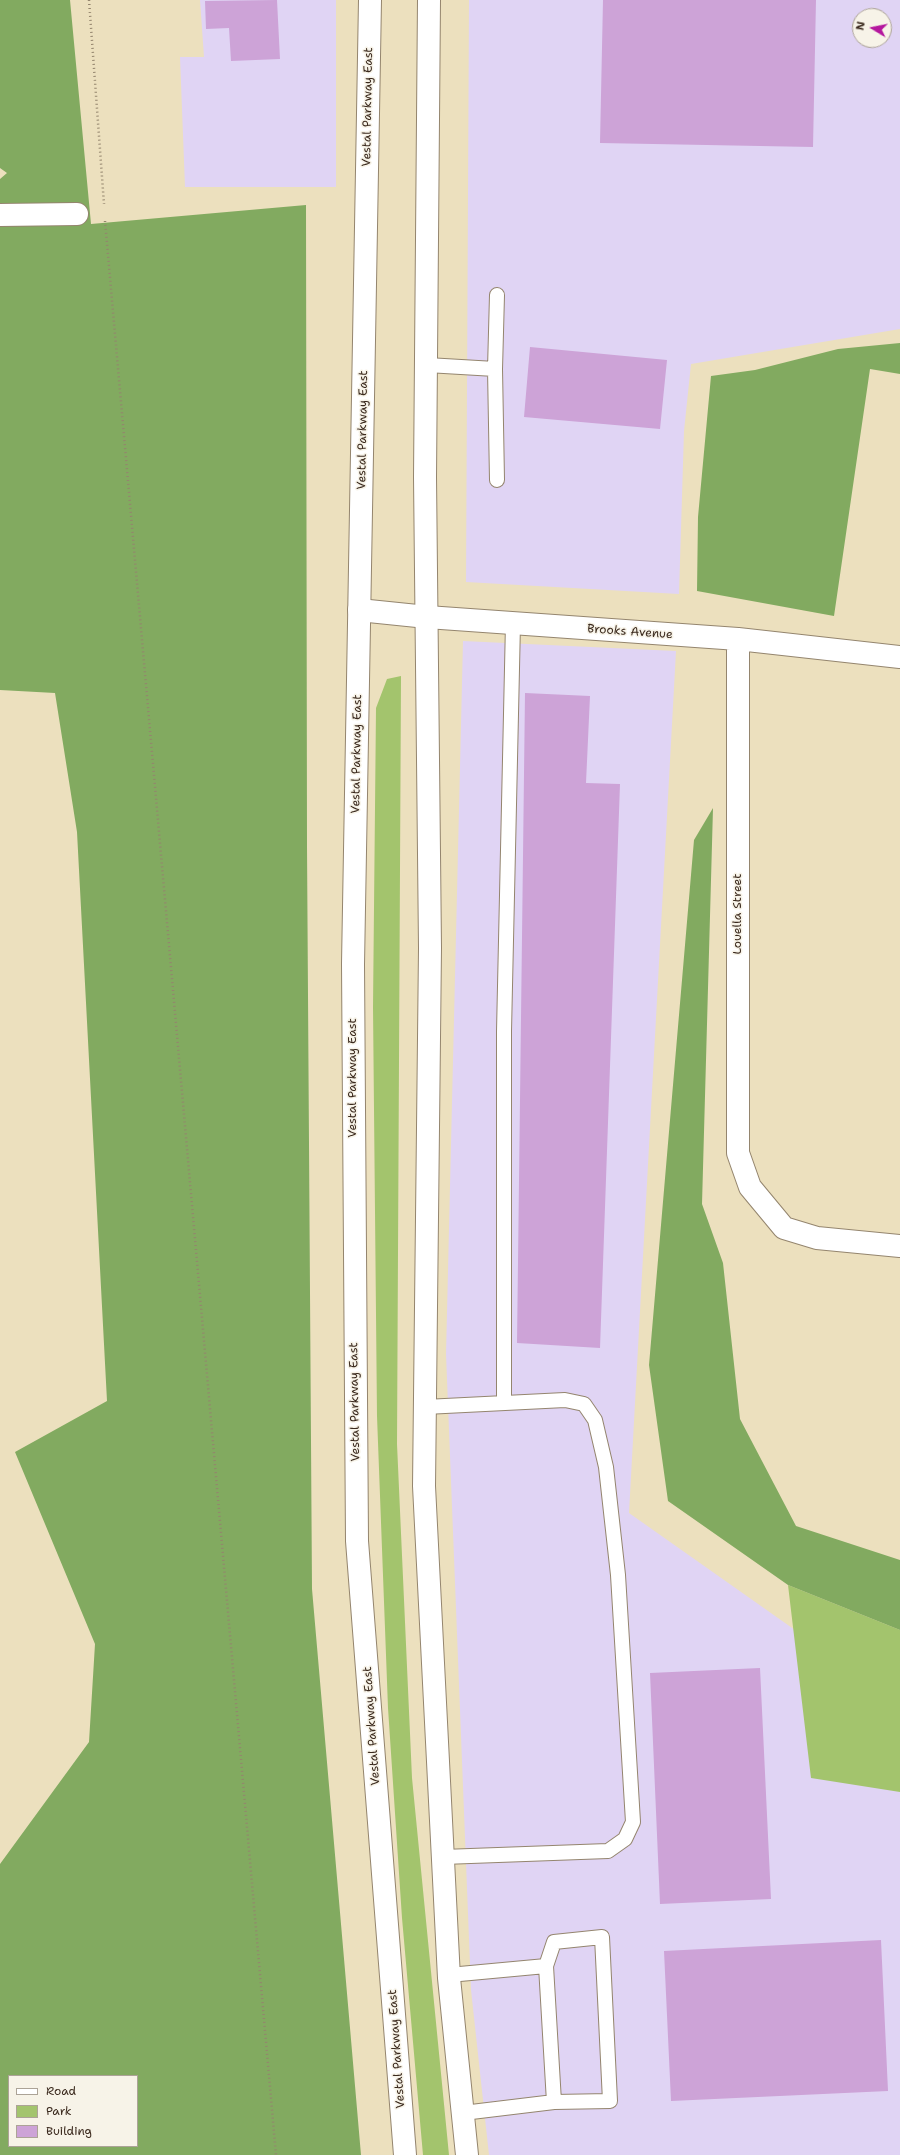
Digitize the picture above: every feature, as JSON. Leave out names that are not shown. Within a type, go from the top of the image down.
[{"type":"main road","name":"Vestal Parkway East","points":[[370,0],[353,964],[354,1293],[357,1541],[405,2155]]},
{"type":"main road","points":[[429,0],[425,477],[430,948],[424,1486],[449,1975],[467,2155]]},
{"type":"main road","points":[[0,215],[78,214]]},
{"type":"main road","name":"Brooks Avenue","points":[[359,610],[427,617],[738,639],[900,657]]},
{"type":"main road","name":"Louella Street","points":[[738,639],[738,1153],[750,1187],[784,1228],[817,1238],[900,1246]]},
{"type":"lane","points":[[497,295],[495,369],[497,480]]},
{"type":"lane","points":[[427,365],[495,369]]},
{"type":"lane","points":[[504,1402],[504,1031],[513,623]]},
{"type":"lane","points":[[425,1407],[565,1400],[584,1404],[595,1420],[606,1467],[618,1575],[633,1822],[625,1840],[608,1851],[443,1856]]},
{"type":"lane","points":[[463,2113],[554,2102],[610,2101],[602,1937],[554,1942],[546,1966],[554,2102]]},
{"type":"lane","points":[[449,1975],[546,1966]]},
{"type":"path","points":[[89,0],[104,205]]},
{"type":"path","points":[[105,220],[276,2155]]},
{"type":"shaded area","points":[[200,0],[336,0],[336,187],[185,187],[180,57],[204,57]]},
{"type":"shaded area","points":[[469,0],[900,0],[900,329],[691,364],[684,431],[679,594],[466,582]]},
{"type":"shaded area","points":[[463,641],[676,651],[629,1513],[900,1704],[900,2155],[489,2155],[471,1990],[446,1354]]},
{"type":"green space","points":[[0,0],[70,0],[91,224],[306,205],[307,847],[312,1589],[361,2155],[0,2155],[0,1864],[89,1742],[95,1644],[15,1452],[107,1401],[77,832],[55,693],[0,690],[0,179],[7,173],[0,168]]},
{"type":"green space","points":[[900,343],[900,374],[870,369],[834,616],[697,591],[698,517],[711,376],[755,370],[838,349]]},
{"type":"green space","points":[[401,676],[397,1444],[412,1778],[449,2155],[423,2155],[402,1918],[388,1708],[377,1416],[373,1007],[376,708],[387,679]]},
{"type":"green space","points":[[713,808],[702,1204],[723,1263],[740,1419],[796,1526],[900,1560],[900,1630],[788,1585],[668,1501],[649,1365],[694,840]]},
{"type":"green space","points":[[788,1585],[900,1630],[900,1792],[811,1778]]},
{"type":"building","points":[[277,0],[280,59],[231,61],[229,28],[206,29],[205,1]]},
{"type":"building","points":[[603,0],[816,0],[813,147],[600,143]]},
{"type":"building","points":[[530,347],[667,360],[660,429],[524,417]]},
{"type":"building","points":[[525,693],[590,696],[586,783],[620,784],[600,1348],[517,1343]]},
{"type":"building","points":[[760,1668],[771,1899],[660,1904],[650,1673]]},
{"type":"building","points":[[881,1940],[888,2091],[671,2101],[664,1951]]}]
